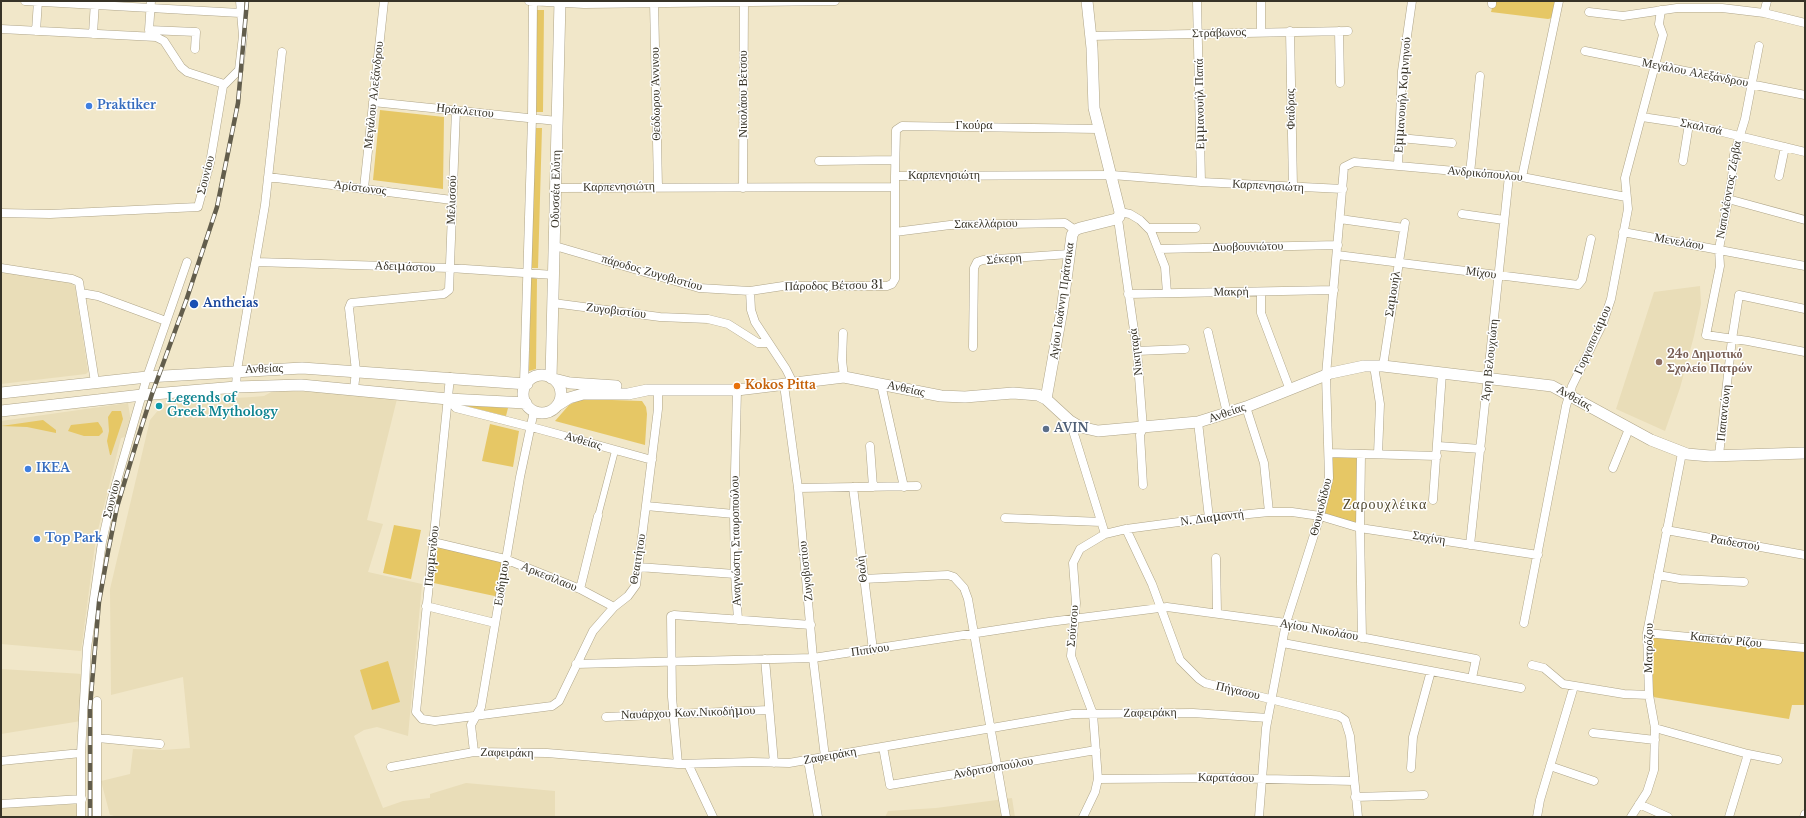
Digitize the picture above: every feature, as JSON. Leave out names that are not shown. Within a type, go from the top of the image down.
[{"type":"main road","points":[[1087,1],[1093,102],[1098,128],[1112,176],[1119,215]]},
{"type":"main road","name":"Οδυσσέα Ελύτη","points":[[553,378],[560,2]]},
{"type":"main road","name":"Αγίου Ιωάννη Πράτσικα","points":[[1046,399],[1062,310],[1071,237],[1075,230],[1119,215]]},
{"type":"main road","name":"Ανθείας","points":[[553,378],[570,383],[624,387],[640,390],[737,390],[844,378],[941,396],[965,397],[1029,393],[1046,399],[1070,421],[1080,427],[1098,431],[1198,422],[1246,407],[1326,375],[1352,368],[1379,366],[1552,386],[1629,429],[1682,453],[1701,456],[1805,453]]},
{"type":"main road","name":"Ανθείας","points":[[1,393],[147,377],[237,370],[302,368],[525,383]]},
{"type":"main road","points":[[539,376],[553,378],[560,388],[561,393],[558,405],[549,412],[534,411],[526,403],[524,392],[525,383],[539,376]]},
{"type":"main road","name":"Ανθείας","points":[[1,411],[142,395],[236,387],[301,385],[448,399],[526,403]]},
{"type":"main road","points":[[48,387],[50,406]]},
{"type":"main road","name":"Ανθείας","points":[[558,405],[569,398],[583,394],[628,394],[640,390]]},
{"type":"street","points":[[26,1],[151,4],[240,13]]},
{"type":"street","points":[[36,31],[38,1]]},
{"type":"street","points":[[151,33],[164,41],[181,67],[187,72],[222,82],[224,84],[239,70],[242,36],[240,1]]},
{"type":"street","name":"Μεγάλου Αλεξάνδρου","points":[[364,188],[384,1]]},
{"type":"street","points":[[530,1],[835,1]]},
{"type":"street","points":[[525,383],[526,273],[532,118],[532,1]]},
{"type":"street","name":"Νικολάου Βέτσου","points":[[744,1],[744,188]]},
{"type":"street","name":"Εμμανουήλ Παπά","points":[[1197,1],[1199,34],[1201,182]]},
{"type":"street","points":[[1261,1],[1261,32]]},
{"type":"street","name":"Εμμανουήλ Κομνηνού","points":[[1398,165],[1402,71],[1412,1]]},
{"type":"street","points":[[1522,177],[1559,1]]},
{"type":"street","points":[[1764,13],[1767,1]]},
{"type":"street","name":"Θεόδωρου Άννινου","points":[[654,2],[658,187]]},
{"type":"street","points":[[94,34],[95,3]]},
{"type":"street","points":[[151,4],[151,33]]},
{"type":"street","points":[[1589,12],[1623,16],[1661,10],[1677,4],[1764,13],[1805,23]]},
{"type":"street","name":"Γοργοποτάμου","points":[[1524,624],[1560,434],[1569,395],[1608,310],[1628,209],[1625,178],[1662,35],[1659,24],[1661,10]]},
{"type":"street","points":[[1,29],[94,34],[196,32],[195,49]]},
{"type":"street","name":"Φαίδρας","points":[[1290,31],[1293,187]]},
{"type":"street","points":[[1339,31],[1340,83]]},
{"type":"street","name":"Στράβωνος","points":[[1090,36],[1348,31]]},
{"type":"street","name":"Ναπολέοντος Ζέρβα","points":[[1732,339],[1706,335],[1720,266],[1719,249],[1734,155],[1745,119],[1759,46]]},
{"type":"street","name":"Μεγάλου Αλεξάνδρου","points":[[1585,51],[1805,95]]},
{"type":"street","points":[[236,387],[237,370],[256,262],[268,177],[282,52]]},
{"type":"street","points":[[1470,173],[1480,76]]},
{"type":"street","name":"Σουνίου","points":[[1,213],[50,214],[198,207],[210,163],[224,84]]},
{"type":"street","name":"Ηράκλειτου","points":[[373,102],[532,118],[557,122]]},
{"type":"street","name":"Μελισσού","points":[[356,371],[349,308],[351,303],[444,294],[449,290],[456,110]]},
{"type":"street","name":"Σκαλτσά","points":[[1642,116],[1689,124],[1805,152]]},
{"type":"street","points":[[1683,161],[1689,124]]},
{"type":"street","name":"Γκούρα","points":[[895,176],[896,130],[902,126],[1098,128]]},
{"type":"street","points":[[1400,138],[1452,143]]},
{"type":"street","points":[[1779,176],[1785,147]]},
{"type":"street","points":[[819,161],[895,160]]},
{"type":"street","name":"Ανδρικόπουλου","points":[[1344,167],[1354,162],[1522,177],[1626,196]]},
{"type":"street","name":"Θουκυδίδου","points":[[1259,817],[1268,718],[1286,623],[1320,516],[1329,478],[1326,375],[1344,167]]},
{"type":"street","name":"Καρπενησιώτη","points":[[556,188],[895,187],[895,176],[1112,176],[1343,189]]},
{"type":"street","name":"Άρη Βελουχιώτη","points":[[1470,545],[1489,378],[1509,176]]},
{"type":"street","name":"Αρίστωνος","points":[[268,177],[452,200]]},
{"type":"street","name":"Πάροδος Βέτσου 31","points":[[750,291],[783,286],[887,286],[892,284],[895,279],[895,187]]},
{"type":"street","points":[[1728,199],[1805,220]]},
{"type":"street","points":[[1462,214],[1504,220]]},
{"type":"street","points":[[1119,215],[1134,216],[1149,228],[1166,267],[1167,294]]},
{"type":"street","name":"Νικηταρά","points":[[1119,215],[1128,294],[1137,351],[1143,428],[1140,435],[1143,485]]},
{"type":"street","name":"Σαμουήλ","points":[[1340,219],[1405,225],[1379,366],[1380,404],[1378,454]]},
{"type":"street","name":"Σακελλάριου","points":[[895,232],[950,225],[1065,223],[1075,230]]},
{"type":"street","points":[[1149,228],[1196,228]]},
{"type":"street","name":"Μενελάου","points":[[1623,232],[1805,266]]},
{"type":"street","name":"Μίχου","points":[[1337,255],[1498,276],[1578,284],[1582,280],[1591,239]]},
{"type":"street","name":"Δυοβουνιώτου","points":[[1159,249],[1338,245]]},
{"type":"street","name":"πάροδος Ζυγοβιστίου","points":[[555,246],[699,288],[750,291]]},
{"type":"street","name":"Σέκερη","points":[[973,347],[974,268],[976,262],[983,260],[1069,254]]},
{"type":"street","name":"Σουνίου","points":[[81,817],[82,753],[87,648],[97,572],[112,498],[147,377],[187,262]]},
{"type":"street","name":"Αδειμάστου","points":[[256,262],[450,268],[554,275]]},
{"type":"street","points":[[1,268],[75,279],[79,282],[96,382]]},
{"type":"street","name":"Μακρή","points":[[1128,294],[1334,290]]},
{"type":"street","points":[[750,291],[753,319],[786,369],[789,384]]},
{"type":"street","points":[[1261,292],[1261,313],[1290,390]]},
{"type":"street","points":[[81,293],[98,296],[166,321]]},
{"type":"street","name":"Παπαντώνη","points":[[1719,455],[1732,339],[1739,295],[1805,309]]},
{"type":"street","name":"Ζυγοβιστίου","points":[[554,303],[660,317],[715,320],[728,324],[758,343],[768,343]]},
{"type":"street","points":[[1208,332],[1227,413]]},
{"type":"street","points":[[843,333],[842,360],[844,378]]},
{"type":"street","points":[[1732,339],[1805,352]]},
{"type":"street","points":[[1137,351],[1185,349]]},
{"type":"street","points":[[354,389],[356,371]]},
{"type":"street","points":[[1433,500],[1442,373]]},
{"type":"street","name":"Παρμενίδου","points":[[450,377],[416,712],[422,718],[435,721],[476,717]]},
{"type":"street","name":"Ζυγοβιστίου","points":[[789,384],[813,658],[825,758]]},
{"type":"street","points":[[880,384],[904,486]]},
{"type":"street","name":"Θεαιτήτου","points":[[476,717],[556,704],[593,631],[614,607],[633,591],[636,585],[652,460],[658,409],[658,390]]},
{"type":"street","name":"Αναγνώστη Σταυροπούλου","points":[[678,764],[670,663],[671,616],[738,620],[734,574],[737,390]]},
{"type":"street","name":"Ανθείας","points":[[448,399],[456,408],[652,460]]},
{"type":"street","points":[[1246,407],[1264,463],[1269,512]]},
{"type":"street","name":"Ευδήμου","points":[[474,752],[471,725],[481,708],[505,559],[534,411]]},
{"type":"street","points":[[1070,421],[1105,534]]},
{"type":"street","points":[[1198,422],[1209,518]]},
{"type":"street","points":[[1613,468],[1629,429]]},
{"type":"street","points":[[870,446],[873,487]]},
{"type":"street","points":[[1438,446],[1481,449]]},
{"type":"street","points":[[580,589],[615,451]]},
{"type":"street","points":[[1329,453],[1437,456]]},
{"type":"street","name":"Ματρόζου","points":[[1631,817],[1647,792],[1654,770],[1655,728],[1649,695],[1647,633],[1682,453]]},
{"type":"street","points":[[1361,454],[1360,528],[1362,638]]},
{"type":"street","points":[[798,488],[917,486]]},
{"type":"street","name":"Θαλή","points":[[853,487],[863,579],[873,650]]},
{"type":"street","points":[[646,506],[734,514]]},
{"type":"street","name":"Ν. Διαμαντή","points":[[1105,534],[1126,529],[1269,512],[1292,512],[1320,516]]},
{"type":"street","name":"Σαχίνη","points":[[1320,516],[1360,528],[1538,555]]},
{"type":"street","points":[[1005,518],[1101,522]]},
{"type":"street","name":"Πήγασου","points":[[1126,529],[1162,607],[1180,660],[1199,679],[1205,683],[1344,718],[1350,736],[1358,817]]},
{"type":"street","name":"Ραιδεστού","points":[[1666,530],[1805,554]]},
{"type":"street","name":"Σούτσου","points":[[1098,779],[1093,714],[1071,656],[1076,592],[1074,559],[1082,547],[1105,534]]},
{"type":"street","name":"Αρκεσίλαου","points":[[433,542],[505,559],[580,589],[614,607]]},
{"type":"street","points":[[1216,558],[1216,613]]},
{"type":"street","points":[[638,567],[734,574]]},
{"type":"street","points":[[863,579],[943,575],[954,578],[960,582],[966,593],[974,633],[992,728],[1006,817]]},
{"type":"street","points":[[1658,575],[1680,579],[1744,582]]},
{"type":"street","points":[[426,606],[495,623]]},
{"type":"street","name":"Αγίου Νικολάου","points":[[1162,607],[1286,623],[1476,659],[1472,678]]},
{"type":"street","name":"Πιπίνου","points":[[576,664],[670,663],[813,658],[1075,618],[1162,607]]},
{"type":"street","points":[[738,620],[811,625]]},
{"type":"street","name":"Καπετάν Ρίζου","points":[[1647,633],[1805,648]]},
{"type":"street","name":"Αγίου Νικολάου","points":[[1283,643],[1521,688]]},
{"type":"street","points":[[765,659],[774,763]]},
{"type":"street","points":[[1532,665],[1544,668],[1563,684],[1624,694],[1649,695]]},
{"type":"street","points":[[1411,768],[1412,740],[1431,671]]},
{"type":"street","points":[[1537,817],[1550,766],[1574,686]]},
{"type":"street","points":[[97,701],[97,817]]},
{"type":"street","name":"Ναυάρχου Κων.Νικοδήμου","points":[[606,716],[769,710]]},
{"type":"street","name":"Ζαφειράκη","points":[[390,767],[474,752],[547,753],[678,764],[774,763],[825,758],[1069,715],[1193,713],[1268,718]]},
{"type":"street","points":[[1655,728],[1748,754],[1778,760]]},
{"type":"street","points":[[1593,733],[1655,740]]},
{"type":"street","points":[[98,738],[160,744]]},
{"type":"street","name":"Ανδριτσοπούλου","points":[[883,747],[890,785],[1096,750]]},
{"type":"street","points":[[1,761],[82,753]]},
{"type":"street","points":[[1729,817],[1748,754]]},
{"type":"street","points":[[808,760],[818,817]]},
{"type":"street","points":[[688,764],[712,817]]},
{"type":"street","points":[[1550,766],[1594,782]]},
{"type":"street","name":"Καρατάσου","points":[[1098,779],[1262,778],[1354,781]]},
{"type":"street","points":[[1082,817],[1095,792],[1098,779]]},
{"type":"street","points":[[1355,797],[1424,795]]},
{"type":"street","points":[[1,804],[82,799]]},
{"type":"street","points":[[1639,804],[1668,817]]},
{"type":"shaded area","points":[[1494,1],[1556,1],[1552,18],[1548,19],[1491,12]]},
{"type":"shaded area","points":[[537,10],[544,10],[543,112],[536,112]]},
{"type":"shaded area","points":[[380,110],[444,117],[443,189],[373,180]]},
{"type":"shaded area","points":[[536,128],[542,128],[538,268],[531,268]]},
{"type":"shaded area","points":[[1,272],[68,282],[75,286],[88,372],[86,374],[1,384]]},
{"type":"shaded area","points":[[531,278],[537,279],[536,369],[529,371]]},
{"type":"shaded area","name":"24ο Δημοτικό Σχολείο Πατρών","points":[[1700,286],[1701,304],[1694,336],[1680,388],[1665,431],[1616,409],[1654,292]]},
{"type":"shaded area","points":[[273,391],[319,392],[397,399],[367,520],[383,524],[368,572],[422,584],[408,736],[377,727],[364,730],[354,736],[383,808],[403,801],[430,798],[430,794],[466,783],[555,791],[555,817],[118,817],[110,815],[101,781],[130,774],[133,749],[163,750],[190,748],[183,677],[111,695],[110,589],[150,420],[167,402],[264,396]]},
{"type":"shaded area","points":[[582,399],[642,401],[646,407],[647,414],[645,445],[555,421],[569,405]]},
{"type":"shaded area","points":[[128,403],[131,422],[125,437],[121,438],[96,538],[81,651],[1,644],[1,421]]},
{"type":"shaded area","points":[[462,405],[508,408],[506,416]]},
{"type":"shaded area","points":[[112,411],[121,411],[123,419],[110,455],[107,441],[109,431],[108,417]]},
{"type":"shaded area","points":[[43,420],[56,430],[56,433],[27,427],[1,426]]},
{"type":"shaded area","points":[[98,422],[103,432],[99,436],[84,436],[68,431],[71,425]]},
{"type":"shaded area","points":[[490,424],[519,431],[513,467],[482,461]]},
{"type":"shaded area","points":[[1329,453],[1361,454],[1360,528],[1320,516]]},
{"type":"shaded area","points":[[394,525],[421,530],[411,579],[383,573]]},
{"type":"shaded area","points":[[433,542],[505,559],[499,597],[429,582]]},
{"type":"shaded area","points":[[1655,637],[1805,652],[1805,705],[1792,705],[1789,719],[1653,697],[1651,639]]},
{"type":"shaded area","points":[[388,661],[400,702],[372,710],[360,670]]},
{"type":"shaded area","points":[[1,669],[83,674],[81,721],[1,734]]},
{"type":"shaded area","points":[[1012,798],[1015,817],[885,817],[888,811],[936,808]]},
{"type":"shaded area","points":[[79,804],[78,817],[1,817],[1,808]]},
{"type":"railway","points":[[90,817],[90,707],[99,602],[108,552],[117,507],[136,444],[217,207],[238,103],[247,1]]},
{"type":"place","name":"Praktiker","points":[[89,106]]},
{"type":"place","name":"Antheias","points":[[194,304]]},
{"type":"place","name":"24ο Δημοτικό Σχολείο Πατρών","points":[[1659,362]]},
{"type":"place","name":"Kokos Pitta","points":[[737,386]]},
{"type":"place","name":"Legends of Greek Mythology","points":[[159,406]]},
{"type":"place","name":"AVIN","points":[[1046,429]]},
{"type":"place","name":"IKEA","points":[[28,469]]},
{"type":"place","name":"Top Park","points":[[37,539]]},
{"type":"district","name":"Ζαρουχλέικα","points":[[1385,505]]}]
